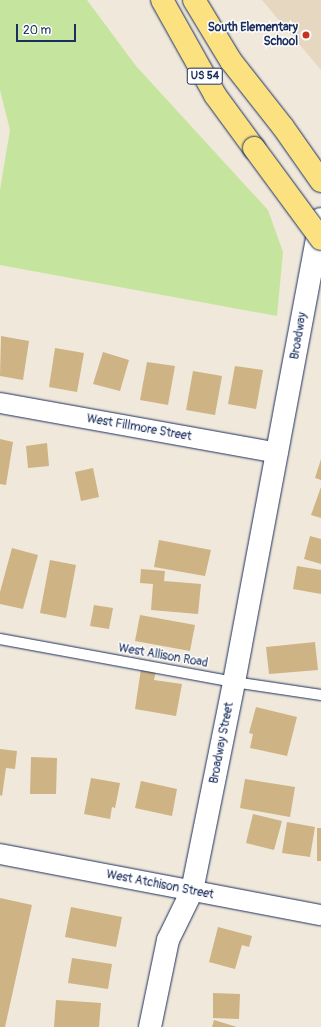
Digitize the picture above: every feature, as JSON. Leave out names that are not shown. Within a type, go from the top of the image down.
[{"type":"highway","name":"US 54","points":[[162,0],[216,95],[321,239]]},
{"type":"highway","name":"US 54","points":[[194,0],[231,61],[283,127],[321,181]]},
{"type":"street","name":"Broadway","points":[[278,453],[321,219]]},
{"type":"street","name":"West Fillmore Street","points":[[0,403],[278,453]]},
{"type":"street","name":"Broadway Street","points":[[150,1027],[168,940],[192,891],[278,453]]},
{"type":"street","name":"West Atchison Street","points":[[0,854],[321,915]]},
{"type":"lane","name":"West Allison Road","points":[[0,639],[234,682],[321,695]]},
{"type":"shaded area","name":"South Elementary School","points":[[262,0],[321,0],[321,70]]},
{"type":"green space","points":[[0,0],[87,0],[136,66],[268,210],[283,252],[277,316],[0,265],[0,190],[10,130],[0,90]]},
{"type":"building","points":[[1,336],[29,341],[23,380],[0,376]]},
{"type":"building","points":[[55,348],[84,353],[77,392],[49,387]]},
{"type":"building","points":[[103,352],[129,360],[120,391],[93,384]]},
{"type":"building","points":[[147,362],[175,366],[168,405],[140,400]]},
{"type":"building","points":[[235,366],[263,370],[256,409],[228,404]]},
{"type":"building","points":[[193,371],[222,376],[215,415],[186,410]]},
{"type":"building","points":[[0,439],[13,442],[6,485],[0,484]]},
{"type":"building","points":[[47,443],[49,466],[28,468],[26,446]]},
{"type":"building","points":[[321,459],[321,480],[315,478]]},
{"type":"building","points":[[93,468],[99,497],[81,501],[75,472]]},
{"type":"building","points":[[321,487],[321,518],[311,515]]},
{"type":"building","points":[[310,536],[321,539],[321,564],[304,559]]},
{"type":"building","points":[[159,540],[211,550],[205,576],[154,567]]},
{"type":"building","points":[[12,548],[38,555],[23,609],[0,604],[0,592]]},
{"type":"building","points":[[50,560],[76,565],[66,618],[40,613]]},
{"type":"building","points":[[297,566],[321,570],[321,594],[293,589]]},
{"type":"building","points":[[141,569],[165,571],[164,581],[201,584],[198,614],[151,610],[153,584],[140,583]]},
{"type":"building","points":[[94,605],[113,608],[109,629],[90,626]]},
{"type":"building","points":[[140,615],[195,625],[190,651],[135,641]]},
{"type":"building","points":[[315,642],[318,670],[269,674],[266,647]]},
{"type":"building","points":[[142,662],[157,665],[154,680],[182,684],[176,716],[135,709]]},
{"type":"building","points":[[256,707],[297,717],[287,756],[250,748],[253,734],[249,733]]},
{"type":"building","points":[[0,749],[17,751],[15,769],[6,768],[2,796],[0,795]]},
{"type":"building","points":[[31,757],[57,758],[56,794],[30,794]]},
{"type":"building","points":[[91,778],[120,783],[115,808],[112,807],[110,819],[84,814]]},
{"type":"building","points":[[245,779],[295,787],[290,817],[240,808]]},
{"type":"building","points":[[141,781],[177,789],[172,816],[135,808]]},
{"type":"building","points":[[253,814],[282,821],[274,850],[246,843]]},
{"type":"building","points":[[287,822],[315,827],[310,857],[282,853]]},
{"type":"building","points":[[317,828],[321,828],[321,861],[317,861]]},
{"type":"building","points":[[0,898],[32,905],[5,1027],[0,1027]]},
{"type":"building","points":[[71,907],[122,917],[116,947],[65,937]]},
{"type":"building","points":[[218,927],[252,936],[249,947],[242,945],[235,969],[209,962]]},
{"type":"building","points":[[72,958],[112,964],[108,989],[68,983]]},
{"type":"building","points":[[213,993],[240,994],[239,1019],[213,1018]]},
{"type":"building","points":[[56,1000],[101,1003],[99,1027],[54,1027]]},
{"type":"building","points":[[214,1020],[237,1027],[212,1027]]},
{"type":"place","name":"South Elementary School","points":[[306,35]]}]
